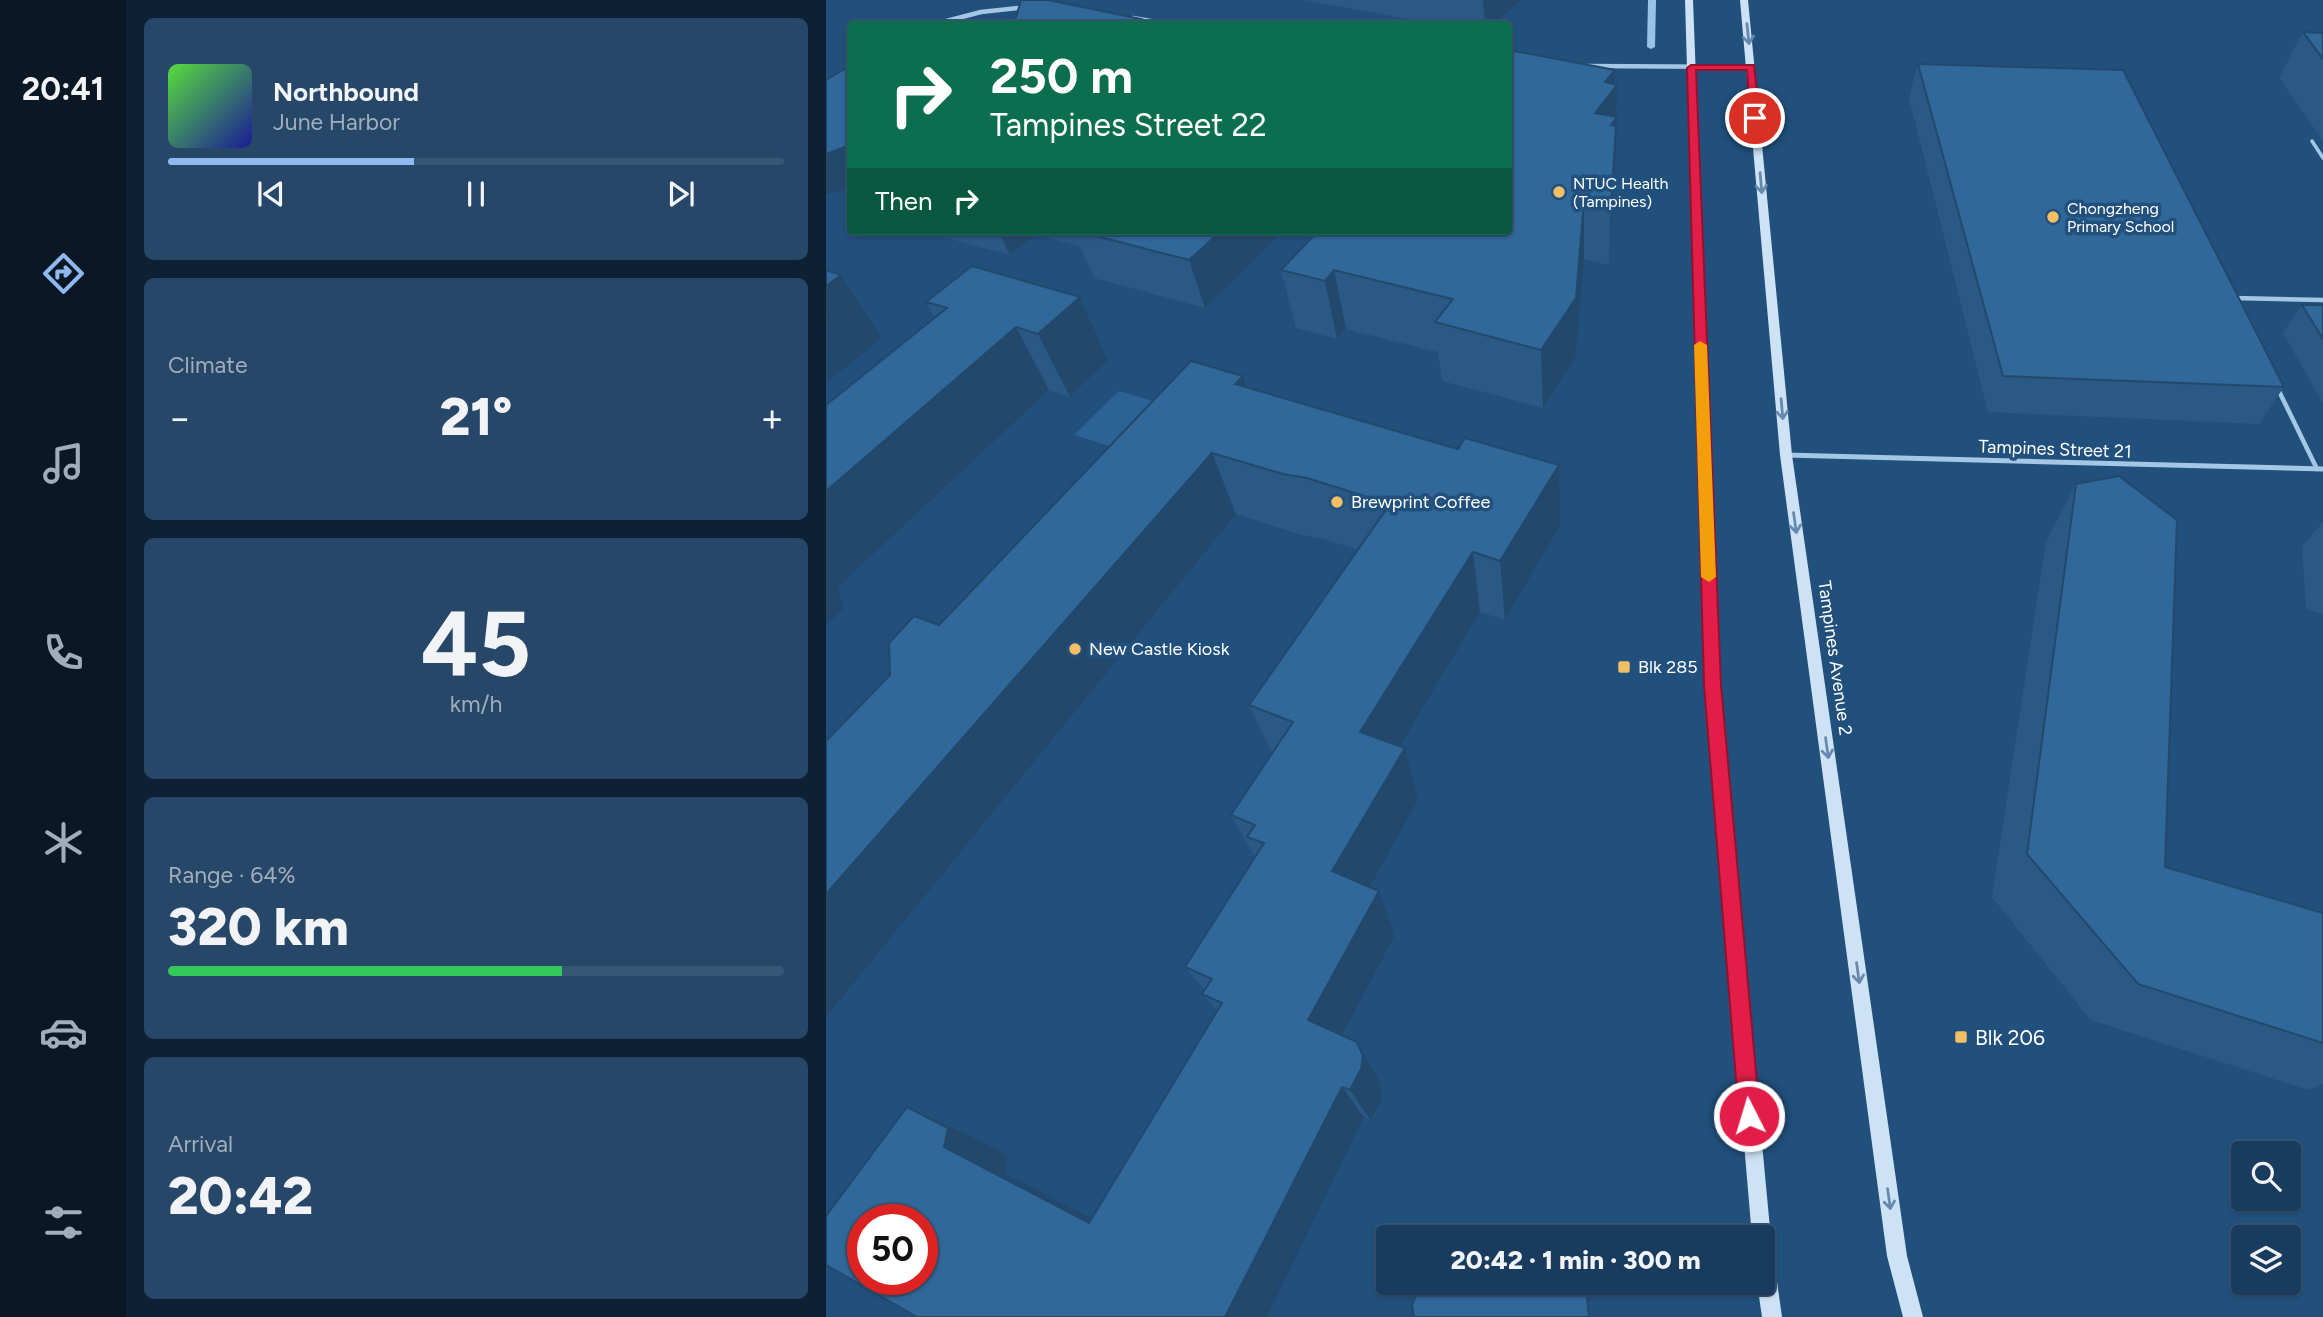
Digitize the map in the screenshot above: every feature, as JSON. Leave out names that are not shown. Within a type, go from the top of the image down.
[{"type":"main road","points":[[1689,0],[1713,685],[1761,1225]]},
{"type":"main road","name":"Tampines Avenue 2","points":[[1744,0],[1786,455],[1896,1256],[1913,1317]]},
{"type":"main road","points":[[1769,1295],[1772,1317]]},
{"type":"street","points":[[946,21],[981,12],[1030,7]]},
{"type":"street","points":[[1124,16],[1152,21]]},
{"type":"street","points":[[1583,66],[1751,67]]},
{"type":"street","name":"Tampines Street 21","points":[[1786,455],[2320,469]]},
{"type":"lane","points":[[2312,141],[2323,158]]},
{"type":"lane","points":[[2228,287],[2240,310]]},
{"type":"lane","points":[[2234,298],[2323,300]]},
{"type":"lane","points":[[2275,382],[2320,469]]},
{"type":"shaded area","points":[[1119,391],[1183,410],[1141,456],[1074,435]]},
{"type":"building","points":[[1021,0],[1048,0],[1141,19],[1138,21],[1015,21]]},
{"type":"building","points":[[2303,32],[2323,33],[2323,59]]},
{"type":"building","points":[[1512,51],[1615,70],[1605,82],[1617,85],[1595,113],[1617,117],[1611,125],[1616,126],[1611,207],[1584,201],[1576,298],[1541,350],[1435,322],[1453,299],[1334,270],[1325,281],[1281,270],[1314,235],[1512,235]]},
{"type":"building","points":[[1918,64],[2123,70],[2284,387],[2003,376]]},
{"type":"building","points":[[847,68],[847,146],[826,154],[826,80]]},
{"type":"building","points":[[1092,235],[1217,235],[1189,260]]},
{"type":"building","points":[[972,266],[1080,297],[1038,334],[1016,327],[826,491],[826,405],[947,308],[926,302]]},
{"type":"building","points":[[826,270],[841,275],[826,286]]},
{"type":"building","points":[[2302,305],[2323,305],[2323,339]]},
{"type":"building","points":[[1191,361],[1243,376],[1235,384],[1458,449],[1465,438],[1559,465],[1500,561],[1473,552],[1360,732],[1405,748],[1332,871],[1379,891],[1308,1020],[1357,1042],[1363,1056],[1361,1069],[1350,1090],[1342,1087],[1225,1317],[917,1317],[878,1295],[938,1295],[938,1204],[847,1204],[847,1277],[826,1265],[826,1216],[907,1107],[948,1128],[944,1147],[1089,1223],[1222,1003],[1202,994],[1212,979],[1185,967],[1264,843],[1247,837],[1255,825],[1231,815],[1293,722],[1249,705],[1390,504],[1307,478],[1283,474],[1212,453],[826,894],[826,741],[890,675],[889,643],[914,616],[939,625]]},
{"type":"building","points":[[2119,476],[2177,520],[2165,867],[2323,913],[2323,1043],[2138,984],[2027,854],[2076,484]]},
{"type":"building","points":[[1416,1295],[1585,1295],[1589,1317],[1414,1317],[1412,1305]]},
{"type":"waterway","points":[[1651,47],[1652,0]]},
{"type":"slow traffic","points":[[1700,345],[1709,577]]},
{"type":"place","name":"NTUC Health (Tampines)","points":[[1559,192]]},
{"type":"place","name":"Chongzheng Primary School","points":[[2053,217]]},
{"type":"place","name":"Brewprint Coffee","points":[[1337,502]]},
{"type":"place","name":"New Castle Kiosk","points":[[1075,649]]},
{"type":"place","name":"Blk 285","points":[[1624,667]]},
{"type":"place","name":"Blk 206","points":[[1961,1037]]},
{"type":"route","points":[[1749,1116],[1713,685],[1691,68],[1751,67],[1755,118]]}]
